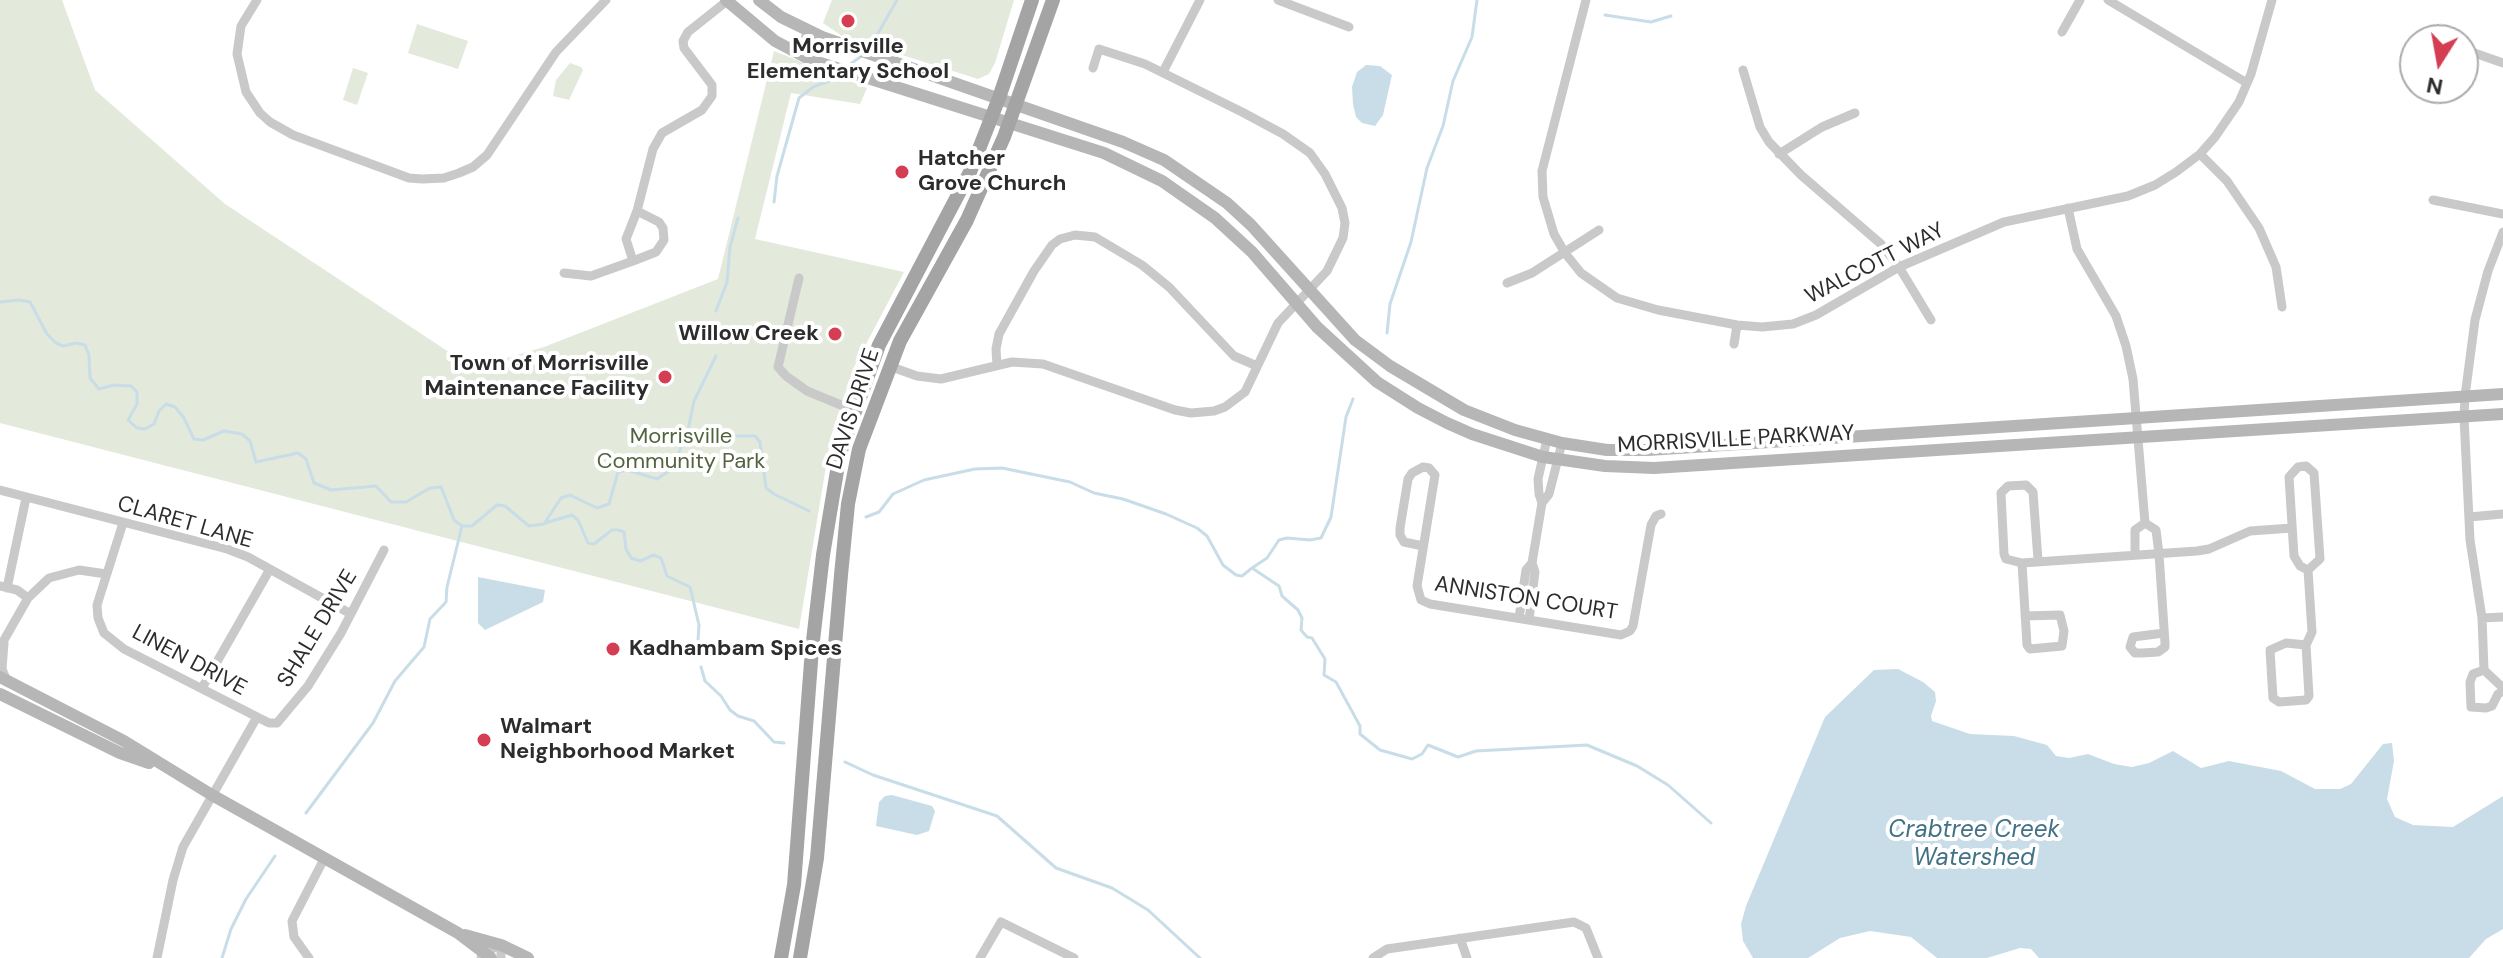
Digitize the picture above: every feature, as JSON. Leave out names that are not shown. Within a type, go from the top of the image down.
[{"type":"main road","name":"MORRISVILLE PARKWAY","points":[[759,0],[808,32],[1134,146],[1164,160],[1198,181],[1251,225],[1355,340],[1427,389],[1476,415],[1562,443],[1607,450],[1648,450],[2503,394]]},
{"type":"main road","name":"DAVIS DRIVE","points":[[781,958],[794,885],[812,649],[829,511],[840,453],[879,345],[948,219],[970,172],[1032,0]]},
{"type":"main road","name":"DAVIS DRIVE","points":[[800,958],[817,858],[848,504],[863,435],[889,366],[967,220],[1010,122],[1053,0]]},
{"type":"main road","name":"MORRISVILLE PARKWAY","points":[[726,1],[747,20],[797,54],[1104,153],[1162,181],[1215,218],[1252,252],[1295,303],[1350,358],[1397,395],[1472,434],[1543,457],[1605,466],[1654,468],[2503,414]]},
{"type":"main road","points":[[3,678],[124,741],[212,795],[458,933],[501,952],[528,958]]},
{"type":"main road","points":[[0,694],[120,753],[168,769]]},
{"type":"main road","points":[[458,933],[484,956]]},
{"type":"street","points":[[257,0],[241,26],[237,54],[246,92],[260,113],[293,135],[397,174],[422,179],[444,178],[459,173],[473,167],[487,155],[556,52],[606,0]]},
{"type":"street","points":[[1163,72],[1200,0]]},
{"type":"street","points":[[1278,0],[1349,27]]},
{"type":"street","name":"WALCOTT WAY","points":[[1586,0],[1542,171],[1546,213],[1565,253],[1593,283],[1626,302],[1737,325],[1773,327],[1803,321],[1827,311],[1899,267],[2004,222],[2114,200],[2142,191],[2167,178],[2200,154],[2224,126],[2247,83],[2272,0]]},
{"type":"street","points":[[2062,32],[2080,0]]},
{"type":"street","points":[[2108,0],[2247,83]]},
{"type":"street","points":[[633,261],[626,239],[657,141],[669,128],[702,110],[712,96],[712,85],[684,48],[685,36],[726,1]]},
{"type":"street","points":[[797,54],[808,32]]},
{"type":"street","points":[[889,366],[917,376],[941,379],[1012,362],[1043,364],[1191,413],[1214,411],[1236,400],[1252,381],[1273,331],[1327,271],[1345,230],[1342,208],[1318,164],[1283,134],[1163,72],[1099,49],[1093,68]]},
{"type":"street","points":[[2479,55],[2503,63]]},
{"type":"street","points":[[1743,70],[1760,127],[1779,154],[1866,230],[1899,267],[1931,320]]},
{"type":"street","points":[[1779,154],[1822,127],[1855,113]]},
{"type":"street","points":[[2200,154],[2227,181],[2259,228],[2276,267],[2282,307]]},
{"type":"street","points":[[2433,200],[2503,214]]},
{"type":"street","points":[[2068,208],[2077,249],[2122,331],[2133,379],[2145,523]]},
{"type":"street","points":[[564,273],[591,276],[656,252],[664,240],[663,228],[659,222],[637,211]]},
{"type":"street","points":[[1507,283],[1532,273],[1599,230]]},
{"type":"street","points":[[2484,670],[2473,674],[2470,682],[2471,707],[2492,706],[2503,689],[2484,670],[2482,618],[2472,562],[2464,417],[2475,320],[2488,271],[2503,232]]},
{"type":"street","points":[[997,365],[999,334],[1040,262],[1052,245],[1075,235],[1095,237],[1142,265],[1169,287],[1234,356],[1257,366]]},
{"type":"street","points":[[799,278],[778,367],[807,391],[853,410]]},
{"type":"street","points":[[1734,344],[1737,325]]},
{"type":"street","points":[[1524,619],[1535,572],[1532,563],[1542,503],[1538,488],[1547,439]]},
{"type":"street","points":[[1542,503],[1549,494],[1562,443]]},
{"type":"street","points":[[2306,466],[2314,473],[2320,559],[2308,570],[2300,566],[2294,556],[2289,477],[2298,467],[2306,466]]},
{"type":"street","points":[[1423,467],[1429,468],[1435,475],[1423,546],[1404,542],[1400,535],[1408,479],[1423,467]]},
{"type":"street","points":[[2038,560],[2033,492],[2026,485],[2008,486],[2001,493],[2004,554],[2006,559],[2022,563],[2209,549],[2250,531],[2292,528]]},
{"type":"street","name":"CLARET LANE","points":[[0,490],[227,549],[248,557],[351,614]]},
{"type":"street","points":[[26,498],[3,587],[28,598]]},
{"type":"street","name":"ANNISTON COURT","points":[[1423,546],[1417,591],[1421,600],[1430,604],[1626,634],[1633,626],[1651,525],[1661,514]]},
{"type":"street","points":[[2469,517],[2503,514]]},
{"type":"street","name":"LINEN DRIVE","points":[[123,523],[97,605],[98,618],[109,640],[257,717],[277,723]]},
{"type":"street","points":[[2145,523],[2156,530],[2164,633]]},
{"type":"street","points":[[2135,555],[2135,530],[2145,523]]},
{"type":"street","name":"SHALE DRIVE","points":[[277,723],[308,686],[351,614],[384,550]]},
{"type":"street","points":[[2022,563],[2025,616],[2027,645],[2030,649],[2062,646],[2064,631],[2060,615],[2025,616]]},
{"type":"street","points":[[202,688],[270,569]]},
{"type":"street","points":[[2306,645],[2286,643],[2270,650],[2273,698],[2279,702],[2306,700],[2309,696],[2306,645],[2312,632],[2308,570]]},
{"type":"street","points":[[3,678],[2,645],[28,598],[49,578],[66,571],[106,574]]},
{"type":"street","points":[[2482,618],[2503,617]]},
{"type":"street","points":[[157,958],[177,865],[190,830],[257,717]]},
{"type":"street","points":[[309,958],[294,937],[292,921],[325,857]]},
{"type":"street","points":[[980,958],[1001,922],[1074,958]]},
{"type":"street","points":[[1373,958],[1387,949],[1574,922],[1586,928],[1598,958]]},
{"type":"street","points":[[1460,938],[1467,958]]},
{"type":"street","points":[[484,956],[501,952]]},
{"type":"green space","name":"Morrisville Community Park","points":[[0,0],[62,0],[95,90],[225,204],[473,368],[544,347],[718,279],[774,51],[867,88],[860,104],[791,93],[755,239],[904,272],[855,365],[831,436],[799,629],[0,423]]},
{"type":"green space","points":[[832,0],[1014,0],[995,63],[989,74],[978,79],[842,36],[823,23]]},
{"type":"green space","points":[[417,24],[468,41],[458,69],[408,53]]},
{"type":"green space","points":[[570,63],[583,70],[569,100],[553,96],[556,80]]},
{"type":"green space","points":[[353,68],[368,73],[357,105],[343,100]]},
{"type":"water","points":[[1366,65],[1380,66],[1392,75],[1383,115],[1375,126],[1362,123],[1356,117],[1353,104],[1352,87],[1357,72]]},
{"type":"water","points":[[478,577],[545,590],[543,602],[485,630],[478,623]]},
{"type":"water","name":"Crabtree Creek Watershed","points":[[1898,669],[1935,692],[1932,721],[1970,734],[2014,736],[2047,745],[2056,756],[2069,758],[2088,754],[2132,767],[2149,763],[2173,751],[2201,768],[2229,761],[2281,771],[2315,789],[2340,789],[2351,784],[2383,744],[2392,743],[2394,761],[2387,799],[2395,817],[2413,825],[2453,827],[2503,796],[2503,929],[2486,939],[2469,958],[2039,958],[2031,949],[2020,948],[1987,958],[1937,958],[1911,937],[1870,931],[1840,938],[1808,958],[1753,958],[1743,941],[1741,924],[1746,906],[1825,717],[1874,670]]},
{"type":"water","points":[[892,795],[932,806],[935,811],[929,831],[917,835],[876,826],[879,802],[885,796]]},
{"type":"waterway","points":[[869,49],[897,0]]},
{"type":"waterway","points":[[1387,333],[1390,304],[1411,242],[1427,168],[1443,126],[1453,81],[1472,37],[1477,0]]},
{"type":"waterway","points":[[1605,15],[1651,22],[1671,16]]},
{"type":"waterway","points":[[848,66],[864,54]]},
{"type":"waterway","points":[[774,202],[777,176],[799,98],[838,73]]},
{"type":"waterway","points":[[716,311],[727,282],[730,247],[738,218]]},
{"type":"waterway","points":[[0,302],[30,302],[47,334],[56,343],[63,346],[85,345],[89,355],[90,378],[99,389],[114,385],[131,386],[137,392],[137,404],[128,420],[137,428],[145,429],[154,424],[159,411],[166,404],[175,407],[184,418],[194,439],[203,440],[224,431],[242,434],[250,441],[256,462],[298,453],[306,459],[314,483],[331,490],[376,486],[391,502],[406,502],[430,488],[441,487],[454,520],[462,526],[472,526],[497,505],[505,506],[529,526],[544,524],[561,498],[570,495],[597,508],[609,504],[618,472],[627,470],[657,479],[672,469],[688,430],[721,436],[755,436],[760,442],[766,488],[809,511]]},
{"type":"waterway","points":[[688,430],[694,401],[716,356]]},
{"type":"waterway","points":[[1252,568],[1267,558],[1279,540],[1321,538],[1331,517],[1346,417],[1353,399]]},
{"type":"waterway","points":[[866,517],[879,512],[893,494],[924,480],[975,469],[1002,468],[1070,482],[1094,493],[1166,514],[1207,536],[1223,565],[1236,575],[1242,576],[1252,568],[1279,586],[1282,596],[1298,610],[1302,618],[1301,630],[1312,638],[1325,659],[1324,675],[1336,682],[1360,726],[1360,734],[1380,750],[1412,759],[1422,754],[1428,745],[1458,757],[1476,751],[1587,745],[1637,766],[1668,785],[1711,823]]},
{"type":"waterway","points":[[545,523],[572,515],[578,520],[588,543],[594,544],[612,530],[618,530],[624,532],[626,549],[631,558],[640,561],[654,555],[661,558],[667,576],[690,587],[699,625],[698,640]]},
{"type":"waterway","points":[[306,813],[373,723],[395,681],[424,647],[430,619],[446,602],[462,526]]},
{"type":"waterway","points":[[701,667],[705,681],[730,710],[754,721],[774,742],[784,743]]},
{"type":"waterway","points":[[845,762],[873,775],[997,816],[1056,868],[1112,888],[1148,910],[1200,958]]},
{"type":"waterway","points":[[222,958],[231,929],[246,899],[275,856]]},
{"type":"place","name":"Morrisville Elementary School","points":[[848,21]]},
{"type":"place","name":"Hatcher Grove Church","points":[[902,172]]},
{"type":"place","name":"Willow Creek","points":[[835,334]]},
{"type":"place","name":"Town of Morrisville Maintenance Facility","points":[[665,377]]},
{"type":"place","name":"Kadhambam Spices","points":[[613,649]]},
{"type":"place","name":"Walmart Neighborhood Market","points":[[484,740]]}]
